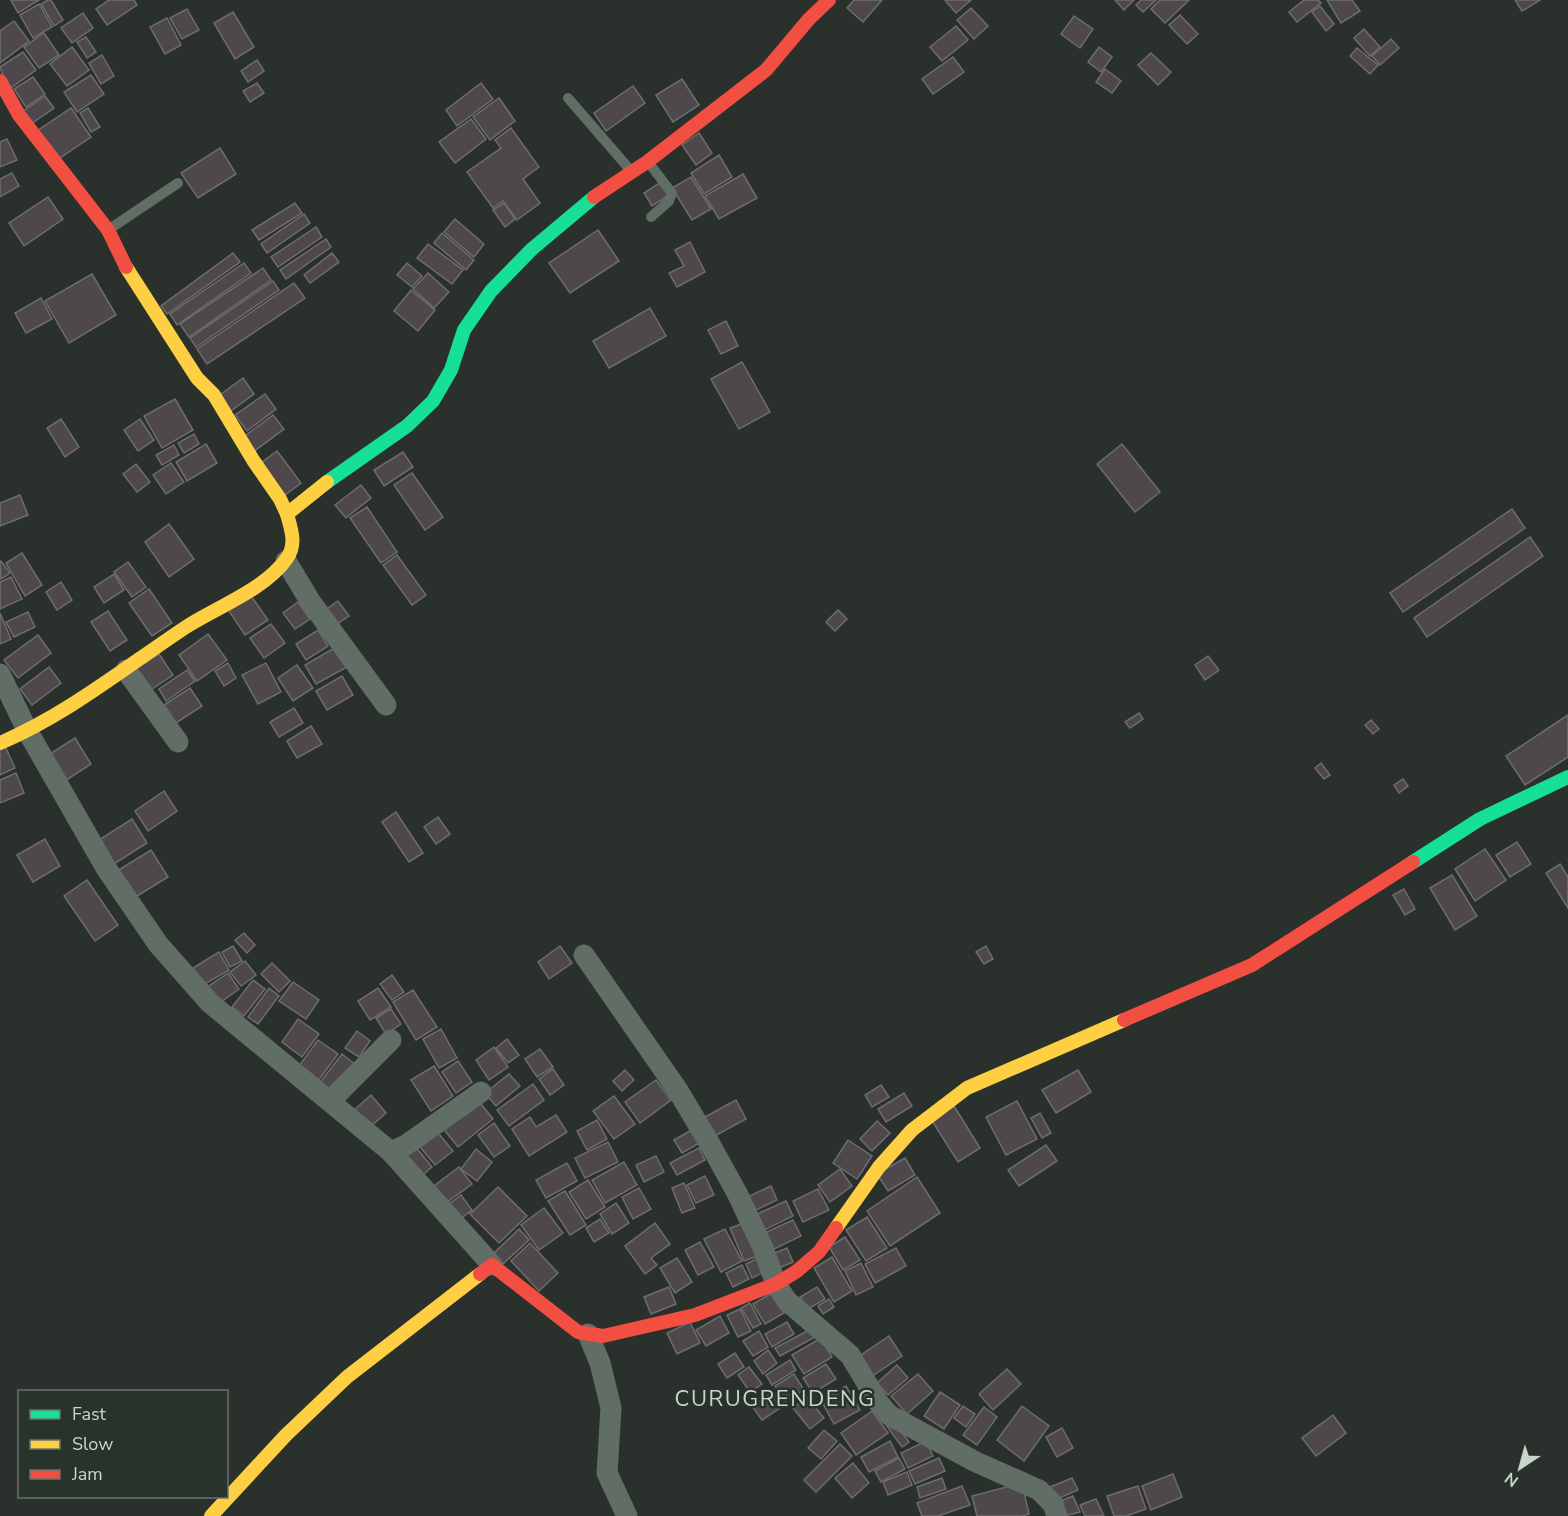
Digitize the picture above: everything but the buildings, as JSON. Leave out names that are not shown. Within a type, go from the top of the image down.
[{"type":"street","points":[[287,514],[309,495],[407,426],[433,401],[451,370],[464,330],[491,291],[532,249],[593,198],[647,162],[766,70],[809,19],[829,0]]},
{"type":"street","points":[[0,81],[19,115],[108,230],[131,276],[197,378],[214,395],[253,460],[280,499],[295,540],[286,561],[255,585],[188,626],[28,732],[0,743]]},
{"type":"street","points":[[286,561],[310,601],[386,705]]},
{"type":"street","points":[[126,669],[178,742]]},
{"type":"street","points":[[0,674],[28,732],[106,868],[158,944],[210,1004],[391,1152],[492,1265],[578,1332],[603,1336],[695,1315],[776,1284],[797,1271],[819,1252],[879,1167],[912,1130],[967,1088],[1252,965],[1480,819],[1568,777]]},
{"type":"street","points":[[584,955],[677,1089],[711,1146],[737,1192],[759,1239],[776,1284],[787,1301],[796,1311],[839,1343],[850,1355],[878,1402],[889,1415],[976,1462],[1039,1490],[1053,1504],[1057,1516]]},
{"type":"street","points":[[330,1101],[391,1040]]},
{"type":"street","points":[[391,1152],[481,1092]]},
{"type":"street","points":[[228,1498],[286,1435],[347,1377],[492,1265]]},
{"type":"street","points":[[588,1334],[600,1364],[611,1408],[607,1473],[627,1516]]},
{"type":"street","points":[[211,1516],[228,1498]]},
{"type":"lane","points":[[568,98],[632,172]]},
{"type":"lane","points":[[647,162],[672,193],[669,201],[651,218]]},
{"type":"lane","points":[[108,230],[178,183]]},
{"type":"traffic: fast","points":[[327,482],[407,426],[433,401],[451,370],[464,330],[491,291],[532,249],[594,197]]},
{"type":"traffic: fast","points":[[1413,862],[1480,819],[1568,777]]},
{"type":"traffic: slow","points":[[126,267],[197,378],[214,395],[253,460],[280,499],[287,514]]},
{"type":"traffic: slow","points":[[0,743],[49,718],[95,690],[186,627],[267,579],[287,558],[292,547],[287,514],[327,482]]},
{"type":"traffic: slow","points":[[836,1228],[879,1167],[912,1130],[967,1088],[1124,1020]]},
{"type":"traffic: slow","points":[[228,1498],[286,1435],[347,1377],[480,1274]]},
{"type":"traffic: slow","points":[[211,1516],[228,1498]]},
{"type":"traffic: jam","points":[[594,197],[647,162],[766,70],[809,19],[829,0]]},
{"type":"traffic: jam","points":[[0,81],[19,115],[108,230],[126,267]]},
{"type":"traffic: jam","points":[[1124,1020],[1252,965],[1413,862]]},
{"type":"traffic: jam","points":[[480,1274],[492,1265],[578,1332],[603,1336],[695,1315],[776,1284],[797,1271],[819,1252],[836,1228]]},
{"type":"district","name":"CURUGRENDENG","points":[[775,1398]]}]
